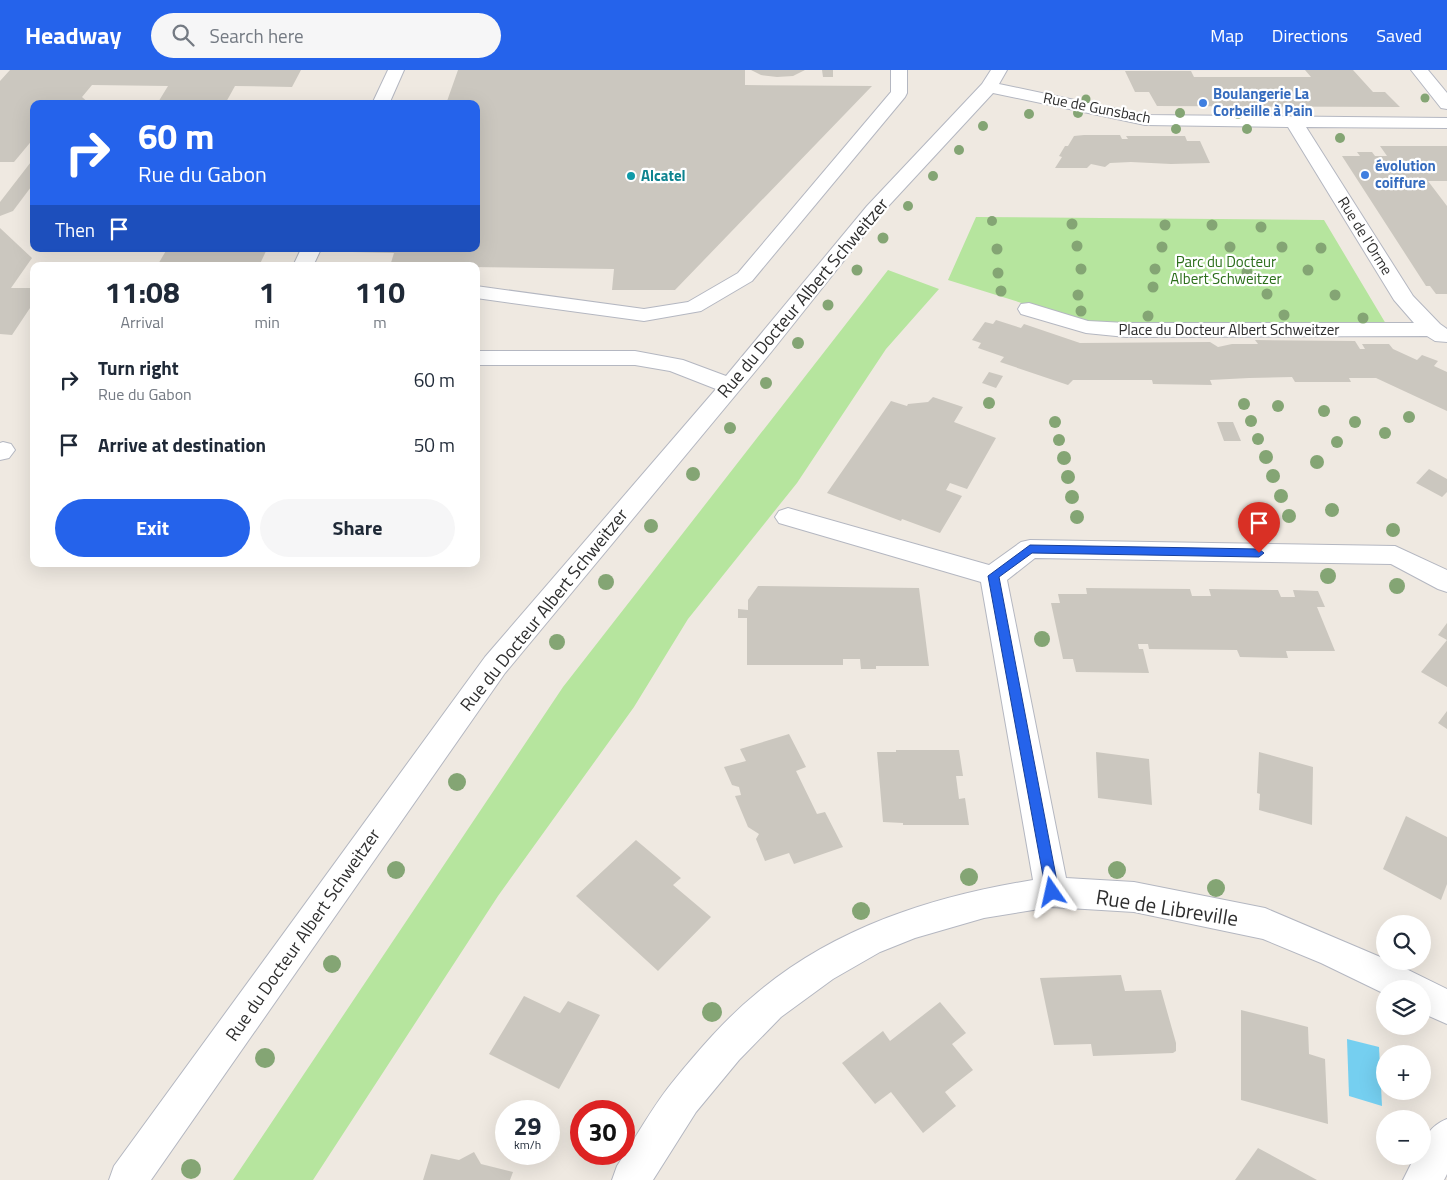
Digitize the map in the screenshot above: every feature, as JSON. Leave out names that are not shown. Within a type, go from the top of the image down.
[{"type":"street","points":[[382,100],[396,70]]},
{"type":"street","points":[[480,293],[644,315],[694,307],[745,277],[900,93],[899,70]]},
{"type":"street","points":[[1419,70],[1447,104]]},
{"type":"street","name":"Rue de Gunsbach","points":[[994,78],[1145,120],[1294,123],[1447,123]]},
{"type":"street","name":"Rue du Docteur Albert Schweitzer","points":[[128,1180],[495,665],[730,386],[874,210],[994,78]]},
{"type":"street","name":"Rue de l'Orme","points":[[1294,123],[1405,300],[1440,334]]},
{"type":"street","name":"Place du Docteur Albert Schweitzer","points":[[1028,309],[1086,326],[1126,330],[1440,334]]},
{"type":"street","points":[[480,358],[635,358],[674,365],[730,386]]},
{"type":"street","points":[[788,517],[993,576]]},
{"type":"street","points":[[993,576],[1030,549],[1395,555],[1447,582]]},
{"type":"street","points":[[993,576],[1052,892]]},
{"type":"street","name":"Rue de Libreville","points":[[632,1180],[682,1099],[726,1047],[769,1005],[820,967],[868,941],[914,923],[984,903],[1052,892],[1134,898],[1265,924],[1333,952],[1393,980]]},
{"type":"street","points":[[1431,999],[1447,1007]]},
{"type":"street","points":[[1422,1180],[1447,1138]]},
{"type":"green space","name":"Parc du Docteur Albert Schweitzer","points":[[976,217],[1324,220],[1386,324],[1086,323],[948,280]]},
{"type":"green space","points":[[888,270],[939,289],[886,349],[797,483],[688,619],[634,707],[498,896],[313,1180],[233,1180],[563,687]]},
{"type":"water","points":[[1347,1039],[1376,1046],[1376,1100],[1382,1100],[1382,1106],[1349,1096]]},
{"type":"building","points":[[10,70],[301,70],[292,87],[235,86],[227,100],[159,100],[168,86],[92,85],[82,97],[85,100],[30,100],[30,143],[14,162],[0,162],[0,81]]},
{"type":"building","name":"Alcatel","points":[[458,70],[745,70],[745,85],[872,86],[675,290],[612,290],[614,269],[480,267],[480,262],[391,262],[394,253],[352,252],[480,252],[480,100],[447,100]]},
{"type":"building","points":[[751,70],[805,70],[793,76],[777,77],[761,75]]},
{"type":"building","points":[[822,70],[833,70],[833,77],[823,77]]},
{"type":"building","points":[[1305,70],[1353,70],[1373,92],[1385,92],[1400,107],[1157,106],[1149,92],[1135,92],[1125,71],[1191,71],[1194,77],[1311,77]]},
{"type":"building","points":[[1120,135],[1122,139],[1128,139],[1126,136],[1185,136],[1187,141],[1200,141],[1210,163],[1131,162],[1110,163],[1105,167],[1091,164],[1087,168],[1055,168],[1062,157],[1059,156],[1065,146],[1068,146],[1074,136]]},
{"type":"building","points":[[1380,146],[1447,146],[1447,181],[1428,181],[1447,206],[1447,294],[1436,294],[1430,286],[1426,286],[1342,156],[1360,156],[1357,152],[1372,152],[1375,156],[1387,156]]},
{"type":"building","points":[[30,163],[30,188],[13,211],[0,216],[0,202]]},
{"type":"building","points":[[0,228],[32,258],[11,288],[30,288],[30,308],[12,335],[0,334]]},
{"type":"building","points":[[165,252],[266,252],[261,262],[159,262]]},
{"type":"building","points":[[996,320],[1021,328],[1024,324],[1080,343],[1210,342],[1218,347],[1232,344],[1258,344],[1255,340],[1355,341],[1360,349],[1365,349],[1362,344],[1389,344],[1393,349],[1417,360],[1422,355],[1438,361],[1434,366],[1447,372],[1447,411],[1376,378],[1349,378],[1351,382],[1295,382],[1292,377],[1249,378],[1210,380],[1212,385],[1153,384],[1152,380],[1073,380],[1068,385],[1000,362],[1004,357],[978,348],[981,343],[972,340],[985,322],[993,324]]},
{"type":"building","points":[[989,372],[1003,376],[996,388],[982,383]]},
{"type":"building","points":[[933,397],[963,407],[954,422],[996,438],[967,489],[950,483],[946,490],[962,496],[940,533],[902,519],[901,521],[827,493],[891,401],[907,406],[908,404],[928,402]]},
{"type":"building","points":[[1217,422],[1233,422],[1241,441],[1224,441]]},
{"type":"building","points":[[1429,469],[1447,479],[1447,492],[1442,497],[1416,483]]},
{"type":"building","points":[[758,586],[919,588],[929,666],[876,666],[876,669],[861,669],[860,659],[843,659],[843,665],[747,665],[747,618],[738,618],[738,609],[748,610],[748,600]]},
{"type":"building","points":[[1086,588],[1190,589],[1192,596],[1211,596],[1209,589],[1278,590],[1281,597],[1295,597],[1293,590],[1318,591],[1325,607],[1317,607],[1335,651],[1286,651],[1288,658],[1240,657],[1237,650],[1149,649],[1148,644],[1138,644],[1139,649],[1143,649],[1149,673],[1076,672],[1073,659],[1063,659],[1051,603],[1060,603],[1058,594],[1087,594]]},
{"type":"building","points":[[1447,623],[1447,640],[1438,635]]},
{"type":"building","points":[[1447,640],[1447,687],[1421,672]]},
{"type":"building","points":[[1447,711],[1447,729],[1438,723]]},
{"type":"building","points":[[789,734],[806,767],[796,771],[817,814],[825,812],[843,847],[794,864],[789,853],[765,861],[756,839],[759,834],[748,827],[735,796],[741,795],[739,787],[732,785],[724,767],[746,761],[740,749]]},
{"type":"building","points":[[896,750],[959,750],[963,776],[956,776],[959,799],[965,798],[969,825],[903,825],[903,823],[883,822],[877,752],[896,752]]},
{"type":"building","points":[[1096,752],[1149,759],[1152,805],[1098,798]]},
{"type":"building","points":[[1259,752],[1313,767],[1312,825],[1259,810],[1260,794],[1257,793]]},
{"type":"building","points":[[1406,816],[1447,837],[1447,884],[1441,900],[1383,869]]},
{"type":"building","points":[[636,840],[681,878],[673,885],[711,917],[658,971],[576,896]]},
{"type":"building","points":[[1121,975],[1125,991],[1161,990],[1176,1043],[1176,1051],[1173,1053],[1093,1056],[1091,1044],[1054,1045],[1040,978]]},
{"type":"building","points":[[524,996],[560,1013],[568,1001],[600,1015],[559,1089],[489,1054]]},
{"type":"building","points":[[940,1002],[966,1033],[952,1044],[973,1070],[945,1092],[956,1106],[923,1133],[891,1092],[875,1104],[842,1063],[883,1031],[890,1041]]},
{"type":"building","points":[[1241,1010],[1308,1027],[1309,1054],[1325,1059],[1328,1124],[1241,1100]]},
{"type":"building","points":[[1258,1148],[1317,1180],[1235,1180]]},
{"type":"building","points":[[474,1152],[481,1164],[513,1172],[510,1180],[423,1180],[431,1154],[459,1160]]},
{"type":"place","name":"Boulangerie La Corbeille à Pain","points":[[1203,103]]},
{"type":"place","name":"évolution coiffure","points":[[1365,175]]},
{"type":"place","name":"Alcatel","points":[[631,176]]},
{"type":"route","points":[[1052,892],[993,576],[1030,549],[1259,553]]}]
